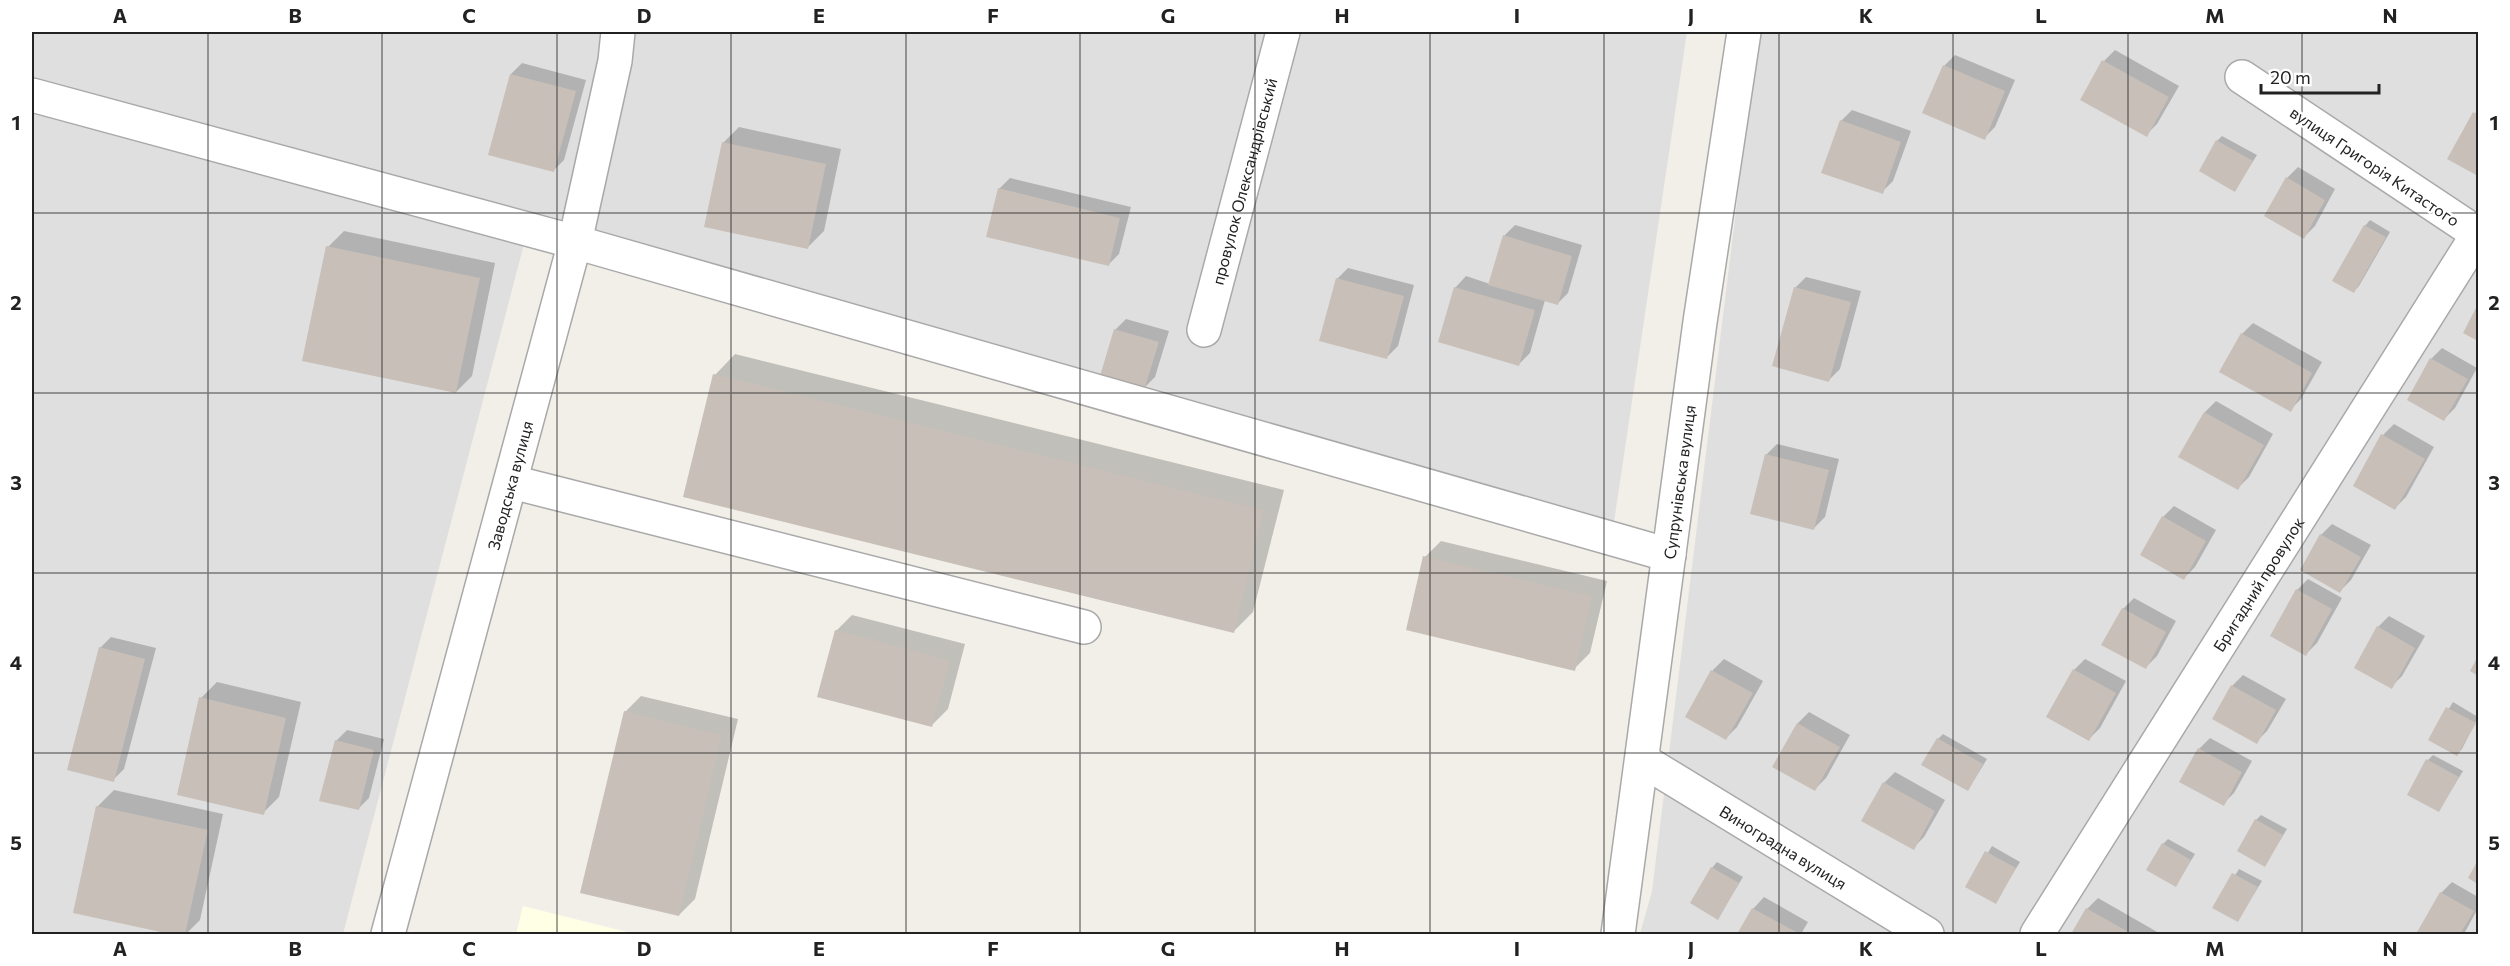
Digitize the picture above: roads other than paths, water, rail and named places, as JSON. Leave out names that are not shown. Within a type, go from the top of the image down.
[{"type":"street","name":"Заводська вулиця","points":[[388,934],[575,242],[615,61],[618,32]]},
{"type":"street","name":"провулок Олександрівський","points":[[1204,330],[1283,32]]},
{"type":"street","name":"Супрунівська вулиця","points":[[1618,934],[1700,322],[1744,32]]},
{"type":"street","name":"вулиця Григорія Китастого","points":[[2242,77],[2478,234]]},
{"type":"street","points":[[32,95],[575,242],[1669,555]]},
{"type":"street","name":"Бригадний провулок","points":[[2037,934],[2478,234]]},
{"type":"street","points":[[512,482],[1084,627]]},
{"type":"street","name":"Виноградна вулиця","points":[[1642,760],[1927,934]]}]
